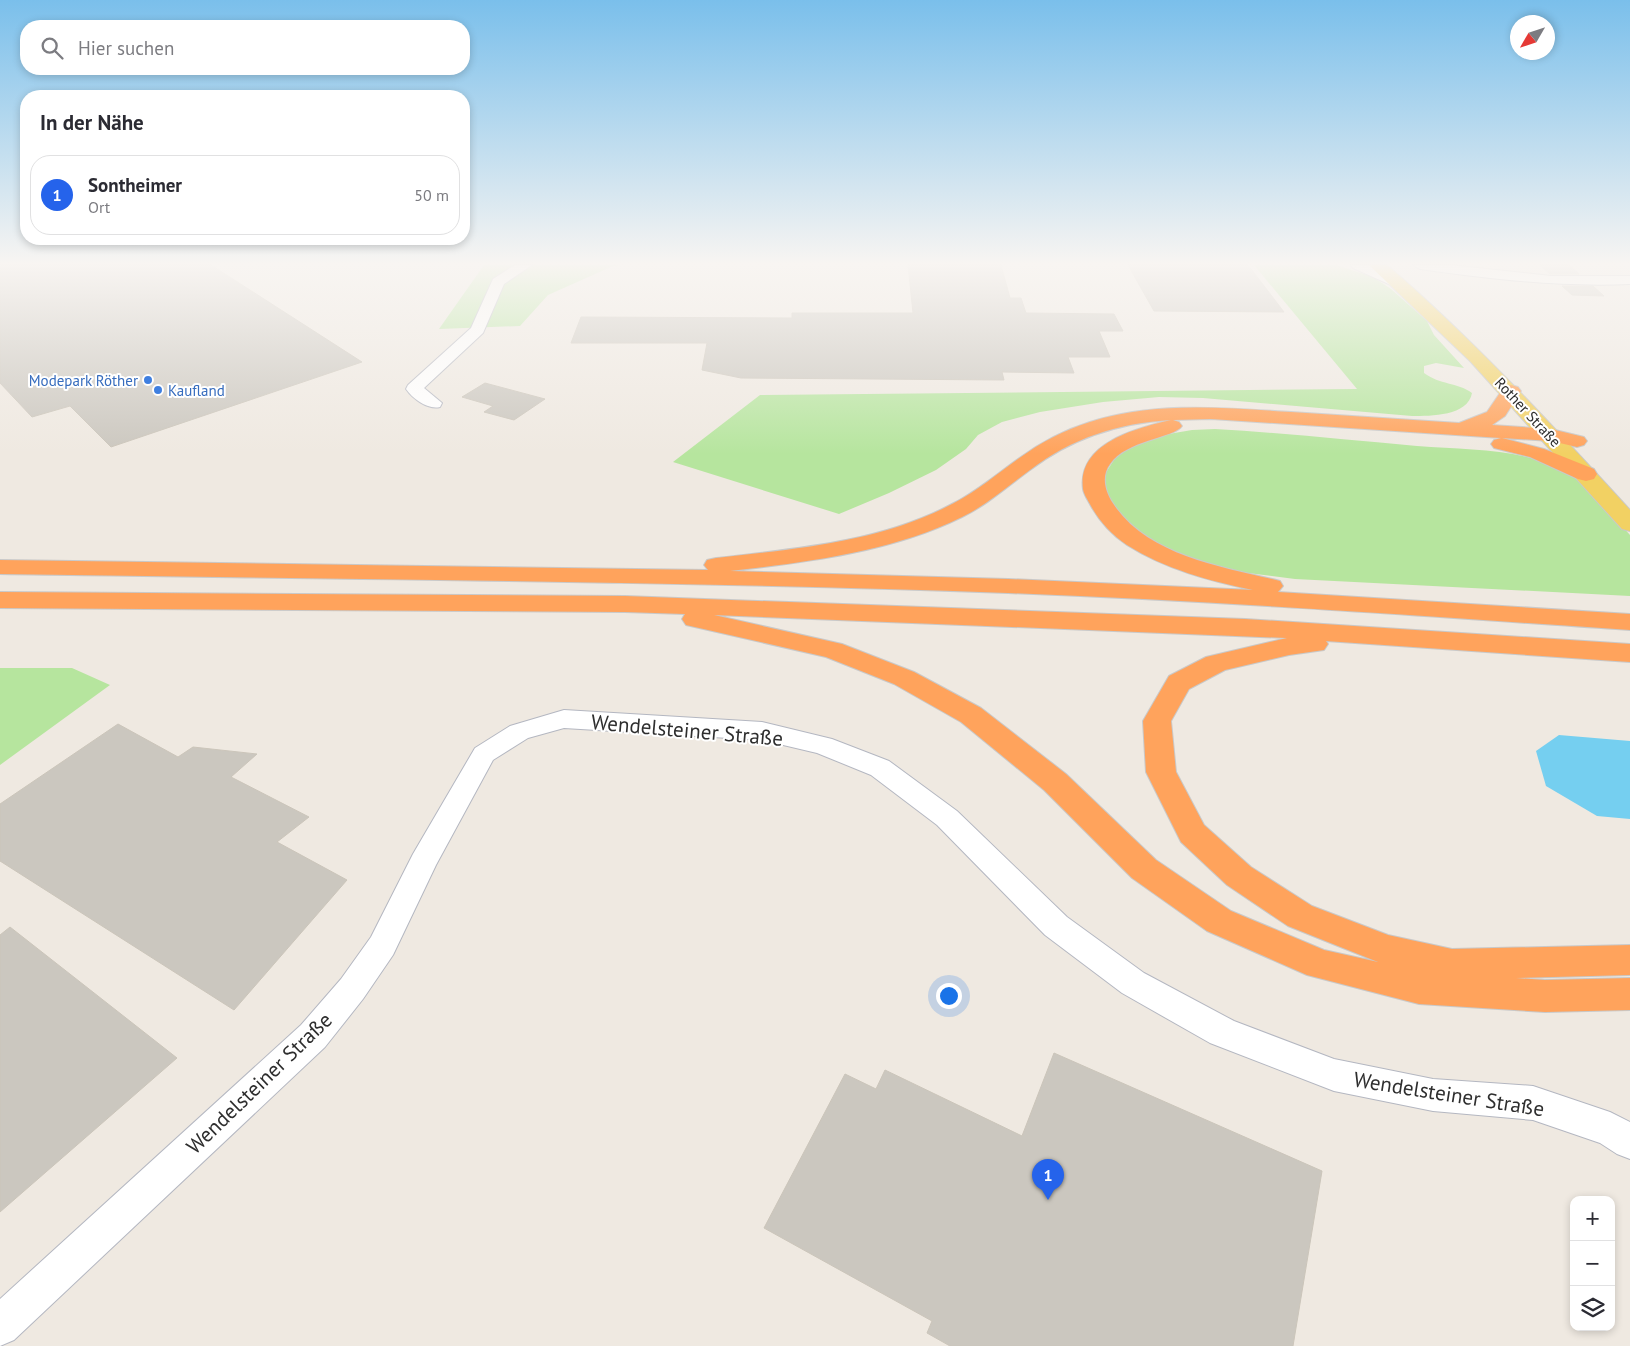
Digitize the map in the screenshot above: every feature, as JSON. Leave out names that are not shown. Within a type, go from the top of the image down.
[{"type":"highway","points":[[1459,429],[1487,421],[1499,413],[1510,391]]},
{"type":"highway","points":[[618,577],[794,556],[874,542],[925,525],[954,512],[980,498],[1055,444],[1098,424],[1121,418],[1155,414],[1211,413],[1459,429],[1562,440]]},
{"type":"highway","points":[[1385,605],[1259,584],[1211,573],[1173,560],[1138,542],[1116,524],[1103,508],[1094,490],[1094,476],[1101,461],[1113,448],[1130,438],[1148,432],[1191,424],[1212,423],[1490,442],[1562,440]]},
{"type":"highway","points":[[1490,442],[1537,453],[1586,474]]},
{"type":"highway","points":[[0,568],[618,577],[1010,586],[1385,605],[1630,622]]},
{"type":"highway","points":[[0,600],[625,604],[1236,626],[1630,653]]},
{"type":"highway","points":[[625,604],[833,650],[904,678],[971,715],[1055,782],[1144,869],[1219,921],[1320,964],[1419,988],[1546,996],[1630,994]]},
{"type":"highway","points":[[1424,640],[1289,646],[1216,663],[1179,683],[1156,720],[1161,772],[1192,833],[1239,876],[1300,916],[1386,950],[1452,964],[1630,960]]},
{"type":"main road","name":"Rother Straße","points":[[1448,328],[1562,440],[1630,497]]},
{"type":"main road","name":"Rother Straße","points":[[1459,328],[1562,440],[1586,474],[1630,524]]},
{"type":"street","points":[[434,403],[414,388],[479,328]]},
{"type":"street","name":"Wendelsteiner Straße","points":[[0,1326],[313,1036],[352,989],[382,946],[423,862],[484,754],[519,732],[564,720],[762,731],[823,745],[880,768],[947,818],[1056,926],[1133,983],[1222,1032],[1334,1076],[1433,1095],[1533,1103],[1610,1128],[1630,1142]]},
{"type":"green space","points":[[440,328],[471,328],[439,329]]},
{"type":"green space","points":[[1306,328],[1430,328],[1434,335],[1464,368],[1436,363],[1424,366],[1424,373],[1436,380],[1466,389],[1472,393],[1469,401],[1456,410],[1438,415],[1420,416],[1203,398],[1159,397],[1103,402],[1040,412],[1002,422],[978,435],[966,449],[936,470],[889,493],[839,514],[673,462],[760,395],[1357,389]]},
{"type":"green space","points":[[1215,429],[1502,452],[1523,456],[1563,470],[1582,482],[1630,535],[1630,596],[1295,579],[1224,570],[1188,559],[1159,545],[1127,524],[1104,490],[1105,474],[1117,455],[1134,444],[1151,437],[1192,430]]},
{"type":"green space","points":[[0,668],[72,668],[110,685],[0,765]]},
{"type":"water","points":[[1559,735],[1630,741],[1630,819],[1597,816],[1546,786],[1536,751]]},
{"type":"building","points":[[0,328],[309,328],[362,362],[111,447],[70,406],[32,417],[0,383]]},
{"type":"building","points":[[577,328],[1121,328],[1123,331],[1099,331],[1110,357],[1068,357],[1074,373],[1002,372],[1004,380],[741,378],[702,370],[707,343],[571,343]]},
{"type":"building","points":[[485,383],[545,399],[514,420],[484,412],[493,406],[462,397]]},
{"type":"building","points":[[118,724],[178,757],[193,747],[257,754],[231,777],[309,817],[277,842],[347,880],[234,1010],[0,861],[0,804]]},
{"type":"building","points":[[10,927],[177,1058],[0,1212],[0,935]]},
{"type":"building","points":[[1054,1053],[1322,1171],[1293,1346],[950,1346],[927,1333],[932,1321],[764,1228],[845,1074],[876,1089],[885,1070],[1022,1136]]},
{"type":"place","name":"Modepark Röther","points":[[148,380]]},
{"type":"place","name":"Kaufland","points":[[158,390]]},
{"type":"place","name":"Sontheimer","points":[[1048,1200]]}]
